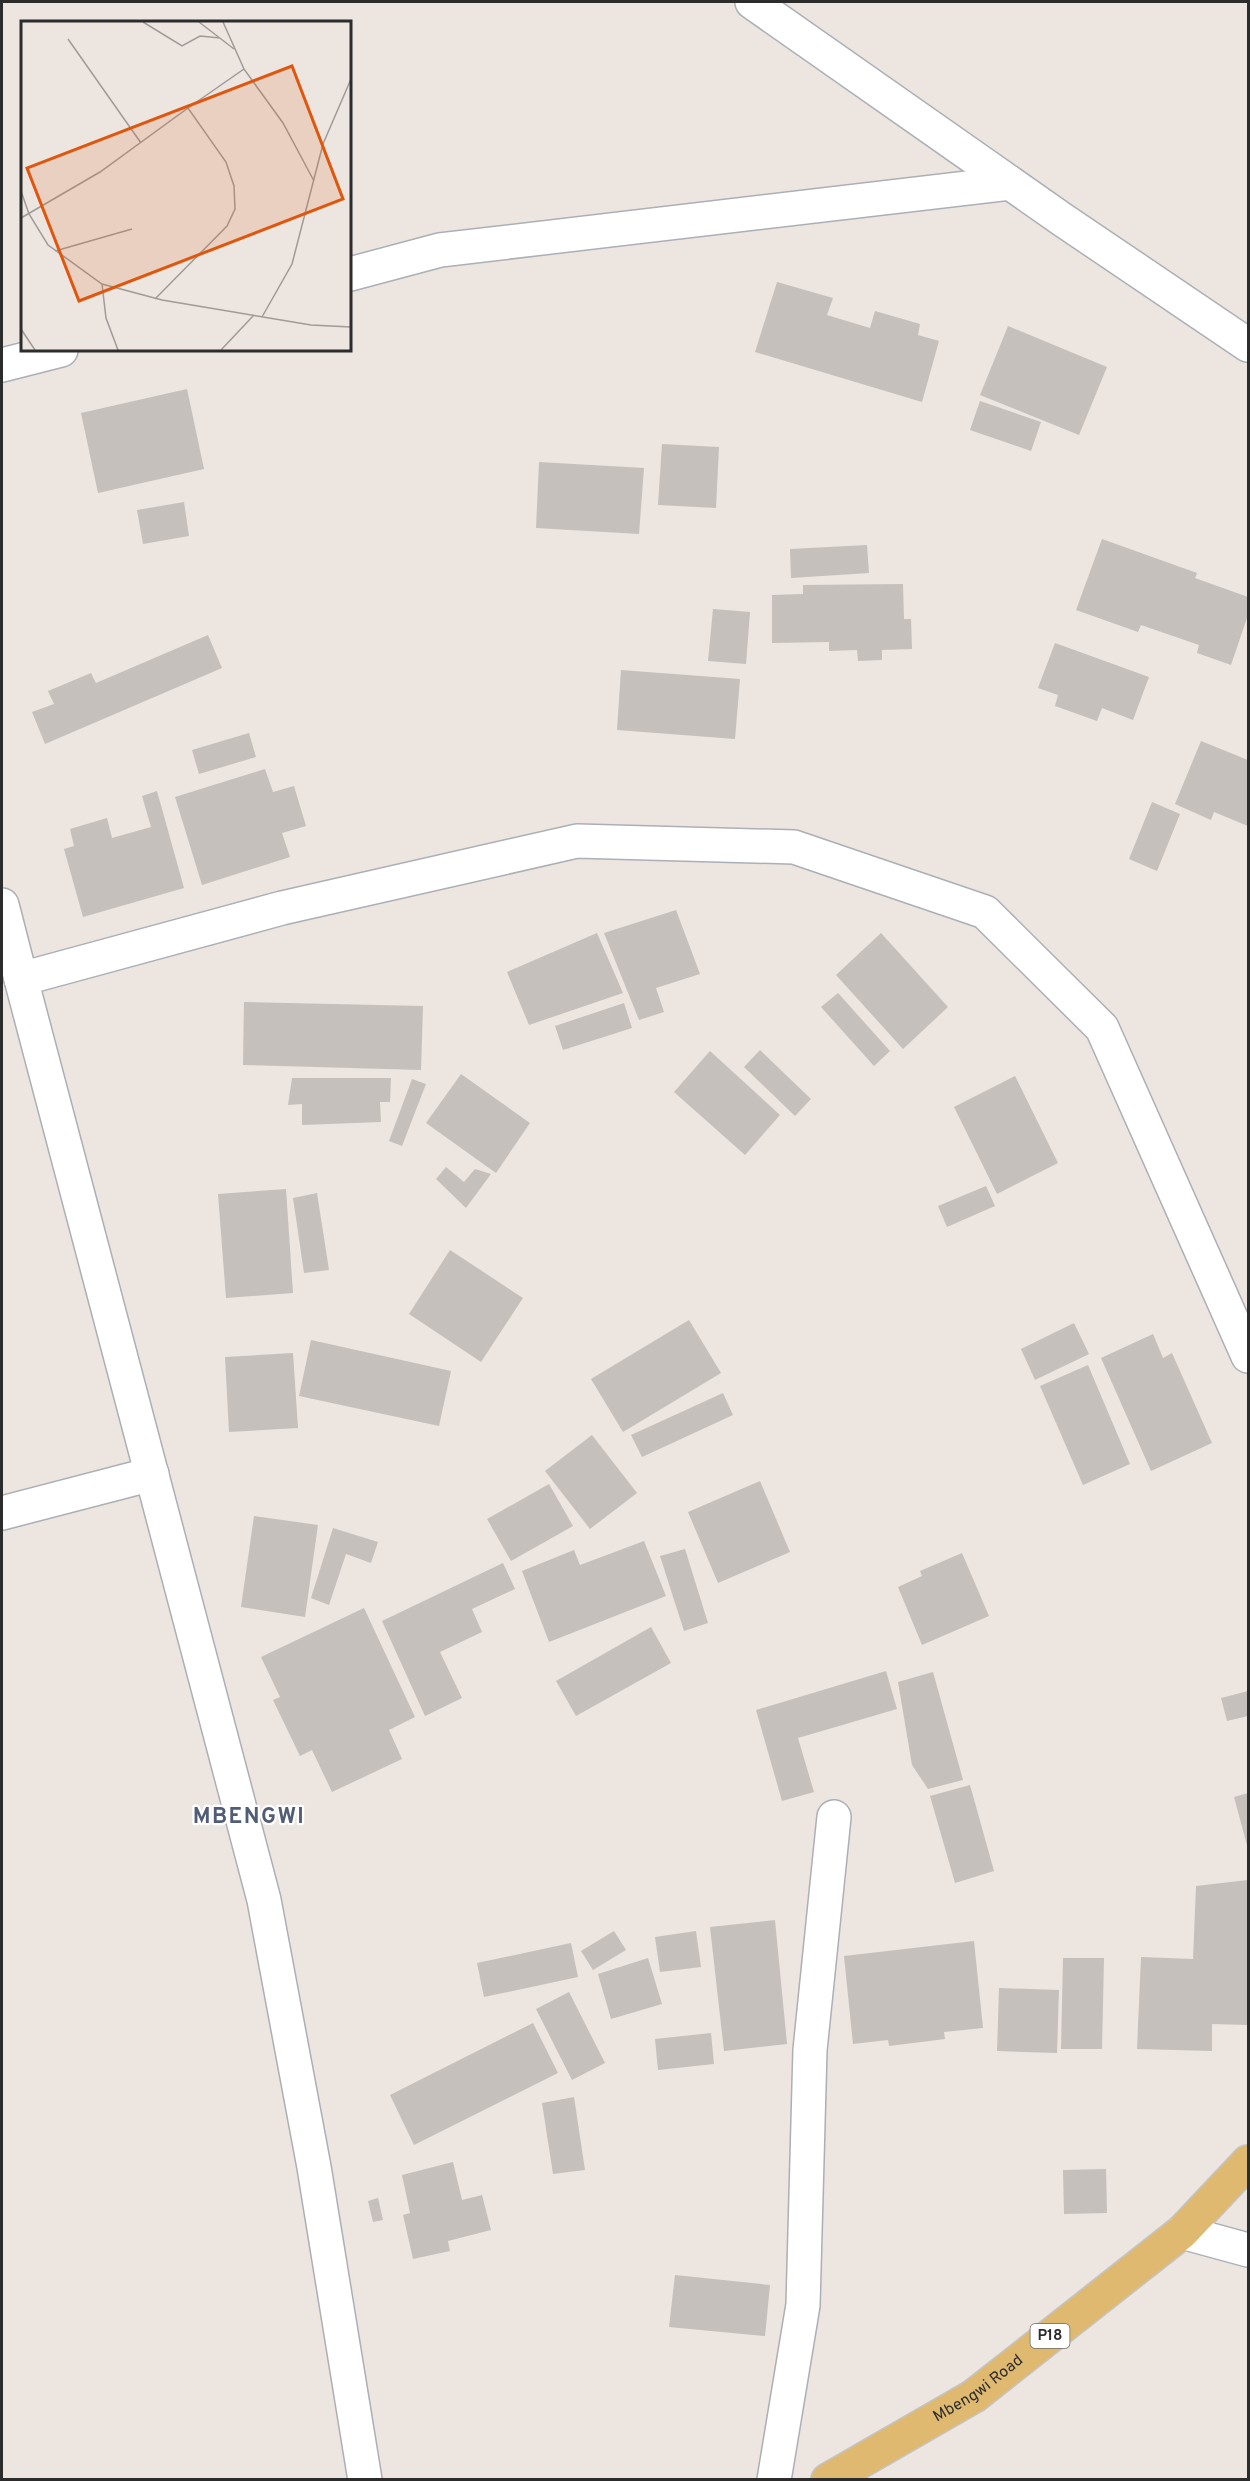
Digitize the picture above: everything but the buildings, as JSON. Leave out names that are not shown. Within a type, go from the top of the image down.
[{"type":"main road","name":"Mbengwi Road","points":[[828,2480],[974,2396],[1182,2232],[1248,2162]]},
{"type":"street","points":[[752,2],[1010,183],[1248,345]]},
{"type":"street","points":[[351,274],[440,250],[1010,183]]},
{"type":"street","points":[[2,365],[57,351]]},
{"type":"street","points":[[21,980],[282,908],[577,841],[794,847],[985,912],[1102,1029],[1248,1356]]},
{"type":"street","points":[[2,905],[264,1900],[314,2167],[365,2480]]},
{"type":"street","points":[[2,1513],[152,1474]]},
{"type":"street","points":[[774,2480],[803,2306],[810,2050],[834,1817]]},
{"type":"street","points":[[1182,2232],[1248,2250]]},
{"type":"district","name":"MBENGWI","points":[[249,1817]]}]
